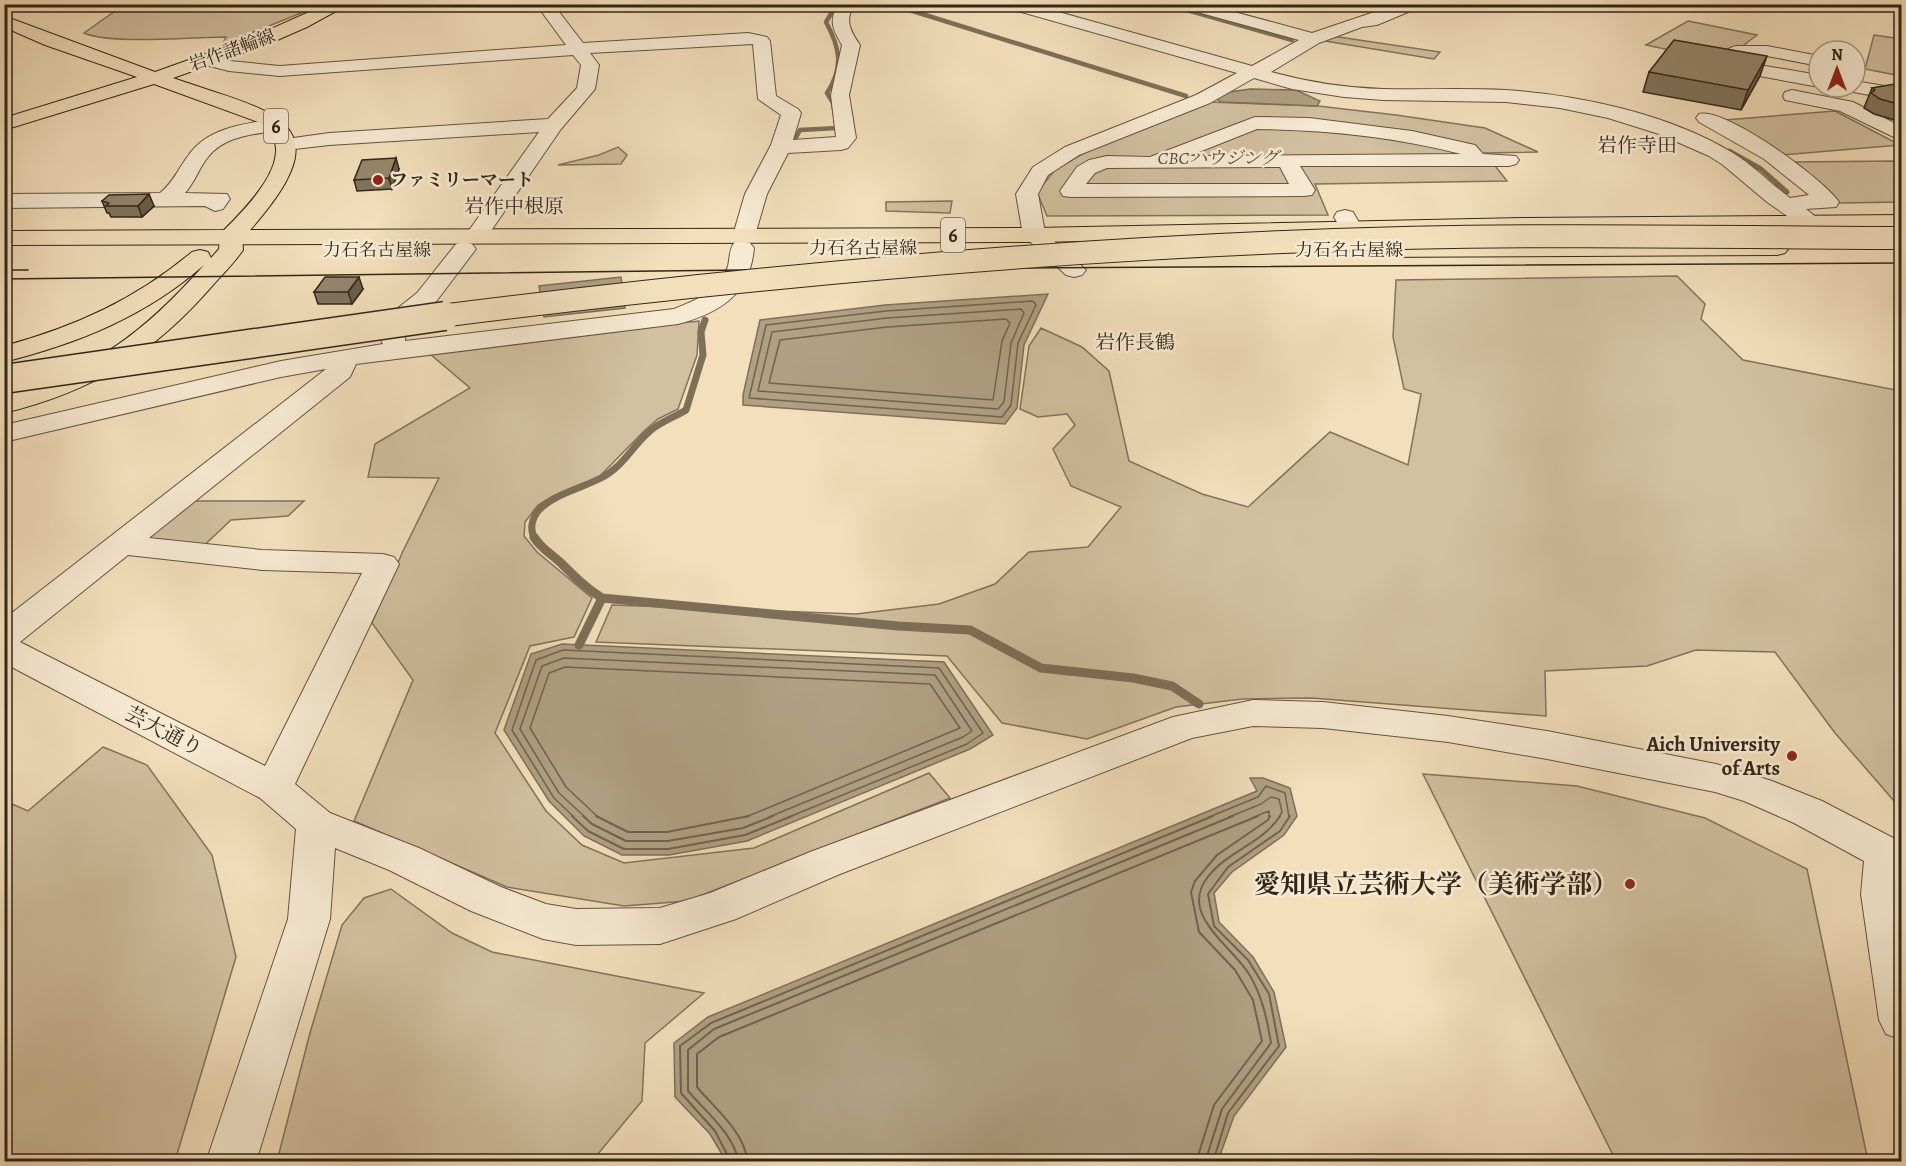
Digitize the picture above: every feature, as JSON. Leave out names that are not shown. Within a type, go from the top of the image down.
[{"type":"main road","name":"岩作諸輪線","points":[[4,124],[208,60],[341,4]]},
{"type":"main road","points":[[4,21],[51,41],[155,77]]},
{"type":"main road","name":"6","points":[[155,77],[263,117],[283,134],[286,157],[276,182],[223,246]]},
{"type":"main road","name":"力石名古屋線","points":[[1042,241],[1348,222],[1902,222]]},
{"type":"main road","points":[[4,371],[307,325],[487,301],[740,273],[991,252],[1243,237],[1450,229],[1634,227],[1902,231]]},
{"type":"main road","points":[[4,380],[236,344],[492,309],[770,278],[920,265],[1190,247],[1443,237],[1606,234],[1902,238]]},
{"type":"main road","name":"力石名古屋線","points":[[4,238],[223,246]]},
{"type":"main road","name":"力石名古屋線","points":[[4,252],[470,242],[743,241],[1042,241],[1363,250],[1902,247]]},
{"type":"main road","points":[[4,354],[70,336],[126,312],[223,246]]},
{"type":"main road","points":[[4,405],[64,385],[91,373],[132,349],[174,312],[223,246]]},
{"type":"street","points":[[393,350],[393,324],[426,298],[470,242],[554,125],[586,89],[590,65],[544,4]]},
{"type":"street","points":[[781,147],[841,144],[846,138],[840,95],[851,45],[838,25],[839,14],[847,4]]},
{"type":"street","points":[[1010,4],[1328,90],[1396,95],[1507,96],[1555,102],[1621,116],[1671,132],[1718,152],[1739,165],[1786,205],[1811,222]]},
{"type":"street","points":[[1185,4],[1313,39]]},
{"type":"street","points":[[1074,270],[1042,241],[1027,194],[1040,171],[1072,150],[1203,99],[1260,70],[1313,39],[1359,22],[1371,21],[1414,4]]},
{"type":"street","points":[[4,434],[281,369],[393,350],[647,321],[678,316],[699,308],[725,295],[730,287],[742,259],[743,241],[756,194],[781,147],[789,127],[791,112],[767,99],[761,41],[748,38],[610,45],[578,50],[280,71],[229,66],[208,60]]},
{"type":"street","points":[[1807,59],[1767,51],[1736,51],[1722,64],[1807,79]]},
{"type":"street","points":[[1867,89],[1902,95]]},
{"type":"street","points":[[1792,96],[1846,106],[1902,135]]},
{"type":"street","points":[[1706,118],[1756,143],[1784,161],[1828,202],[1814,201],[1786,205]]},
{"type":"street","points":[[1153,163],[1256,123],[1269,122],[1309,124],[1412,137],[1468,149],[1477,160]]},
{"type":"street","points":[[166,199],[177,191],[192,170],[197,158],[208,145],[226,135],[275,125]]},
{"type":"street","points":[[286,144],[554,125]]},
{"type":"street","points":[[1326,189],[1071,191],[1082,174],[1096,164],[1286,160],[1509,160]]},
{"type":"street","points":[[1286,160],[1304,190]]},
{"type":"street","points":[[4,201],[219,199],[215,204]]},
{"type":"street","points":[[4,637],[341,371],[344,358]]},
{"type":"street","points":[[121,545],[262,560],[383,564],[274,788]]},
{"type":"street","name":"芸大通り","points":[[4,648],[274,788],[316,824],[404,859],[486,899],[543,921],[576,927],[660,926],[721,907],[836,859],[1186,726],[1253,713],[1323,715],[1448,729],[1547,745],[1716,778],[1758,791],[1808,812],[1893,857]]},
{"type":"street","points":[[231,1161],[309,920],[316,824]]},
{"type":"street","points":[[1893,857],[1882,894],[1895,991],[1902,1020]]},
{"type":"green space","points":[[125,4],[321,5],[224,44],[226,37],[133,40],[97,37],[84,33]]},
{"type":"green space","points":[[1688,21],[1757,35],[1736,51],[1688,54],[1646,45]]},
{"type":"green space","points":[[1325,35],[1440,52],[1434,59],[1313,39]]},
{"type":"green space","points":[[1874,35],[1901,39],[1901,76],[1867,69]]},
{"type":"green space","name":"CBCハウジング","points":[[1208,102],[1318,106],[1485,128],[1538,152],[1485,153],[1507,181],[1315,184],[1328,215],[1047,216],[1037,192],[1055,170],[1091,149]]},
{"type":"green space","points":[[1835,111],[1900,145],[1782,155],[1724,120]]},
{"type":"green space","points":[[618,147],[627,155],[621,164],[558,165],[599,155]]},
{"type":"green space","points":[[1899,161],[1901,163],[1901,202],[1840,203],[1789,162]]},
{"type":"green space","points":[[952,201],[950,213],[886,211],[886,202]]},
{"type":"green space","points":[[1677,276],[1705,304],[1701,319],[1743,360],[1901,391],[1901,809],[1835,733],[1775,652],[1696,650],[1647,666],[1545,671],[1546,716],[1311,698],[1242,699],[1176,707],[1087,739],[1002,723],[947,656],[596,642],[612,605],[856,614],[939,604],[995,584],[1029,552],[1088,547],[1121,507],[1071,486],[1053,449],[1075,425],[1067,414],[1038,417],[1020,409],[1029,346],[1041,328],[1082,347],[1109,371],[1129,461],[1202,494],[1248,507],[1330,432],[1408,465],[1421,394],[1404,389],[1393,337],[1396,280]]},
{"type":"green space","points":[[699,321],[697,355],[678,409],[658,419],[644,431],[598,478],[553,496],[538,505],[525,522],[524,536],[537,552],[592,598],[574,637],[530,646],[495,733],[546,811],[582,845],[624,863],[754,848],[929,773],[950,798],[687,901],[624,906],[507,887],[354,821],[413,680],[372,623],[403,551],[439,478],[368,477],[375,444],[470,388],[430,354],[570,335]]},
{"type":"green space","points":[[176,501],[304,501],[288,516],[231,520],[196,553],[121,545]]},
{"type":"green space","points":[[103,747],[147,765],[212,855],[236,957],[175,1161],[5,1161],[5,801],[28,811]]},
{"type":"green space","points":[[1423,774],[1577,786],[1705,818],[1807,869],[1868,1161],[1616,1161]]},
{"type":"green space","points":[[391,889],[452,933],[492,952],[704,993],[645,1043],[642,1101],[592,1161],[277,1161],[310,1033],[342,925],[364,898]]},
{"type":"water","points":[[1250,89],[1296,90],[1320,101],[1317,106],[1221,102],[1213,97]]},
{"type":"water","points":[[621,277],[625,308],[544,317],[539,286]]},
{"type":"water","points":[[1048,294],[1024,345],[1017,408],[1005,424],[743,405],[743,395],[760,320],[885,305]]},
{"type":"water","points":[[562,644],[944,662],[993,735],[970,749],[747,841],[669,855],[622,855],[584,836],[549,801],[504,730],[531,654]]},
{"type":"water","points":[[1250,778],[1263,778],[1290,788],[1297,816],[1284,835],[1232,872],[1214,893],[1219,922],[1253,957],[1274,992],[1286,1047],[1234,1116],[1218,1161],[726,1161],[710,1134],[675,1097],[674,1043],[708,1017],[1257,791]]},
{"type":"building","points":[[1674,40],[1767,56],[1748,90],[1649,72]]},
{"type":"building","points":[[1895,84],[1902,86],[1902,105],[1880,99],[1871,93],[1875,90],[1872,88]]},
{"type":"building","points":[[396,158],[389,178],[354,180],[362,160]]},
{"type":"building","points":[[149,194],[138,206],[106,206],[109,203],[102,201],[109,195]]},
{"type":"building","points":[[325,277],[359,277],[348,292],[314,292]]},
{"type":"waterway","points":[[794,141],[800,130],[837,128],[833,103],[827,93],[836,75],[838,58],[837,49],[826,22],[837,4]]},
{"type":"waterway","points":[[890,4],[1186,96]]},
{"type":"waterway","points":[[1166,4],[1292,40]]},
{"type":"waterway","points":[[789,149],[794,140]]},
{"type":"waterway","points":[[1729,151],[1761,169],[1787,192]]},
{"type":"waterway","points":[[534,538],[532,531],[533,520],[545,504],[609,473],[650,431],[686,410],[703,355],[701,332],[705,320]]},
{"type":"waterway","points":[[534,538],[581,582],[602,598]]},
{"type":"waterway","points":[[579,645],[602,598]]},
{"type":"waterway","points":[[602,598],[898,626],[970,630],[1041,668],[1133,678],[1172,686],[1199,704]]},
{"type":"tram line","points":[[4,279],[818,269],[1902,263]]},
{"type":"tram line","points":[[4,270],[28,270]]},
{"type":"place","name":"ファミリーマート","points":[[378,180]]},
{"type":"place","name":"Aich University of Arts","points":[[1792,756]]},
{"type":"place","name":"愛知県立芸術大学（美術学部）","points":[[1630,884]]},
{"type":"district","name":"岩作寺田","points":[[1637,145]]},
{"type":"district","name":"岩作中根原","points":[[514,206]]},
{"type":"district","name":"岩作長鶴","points":[[1135,342]]}]
